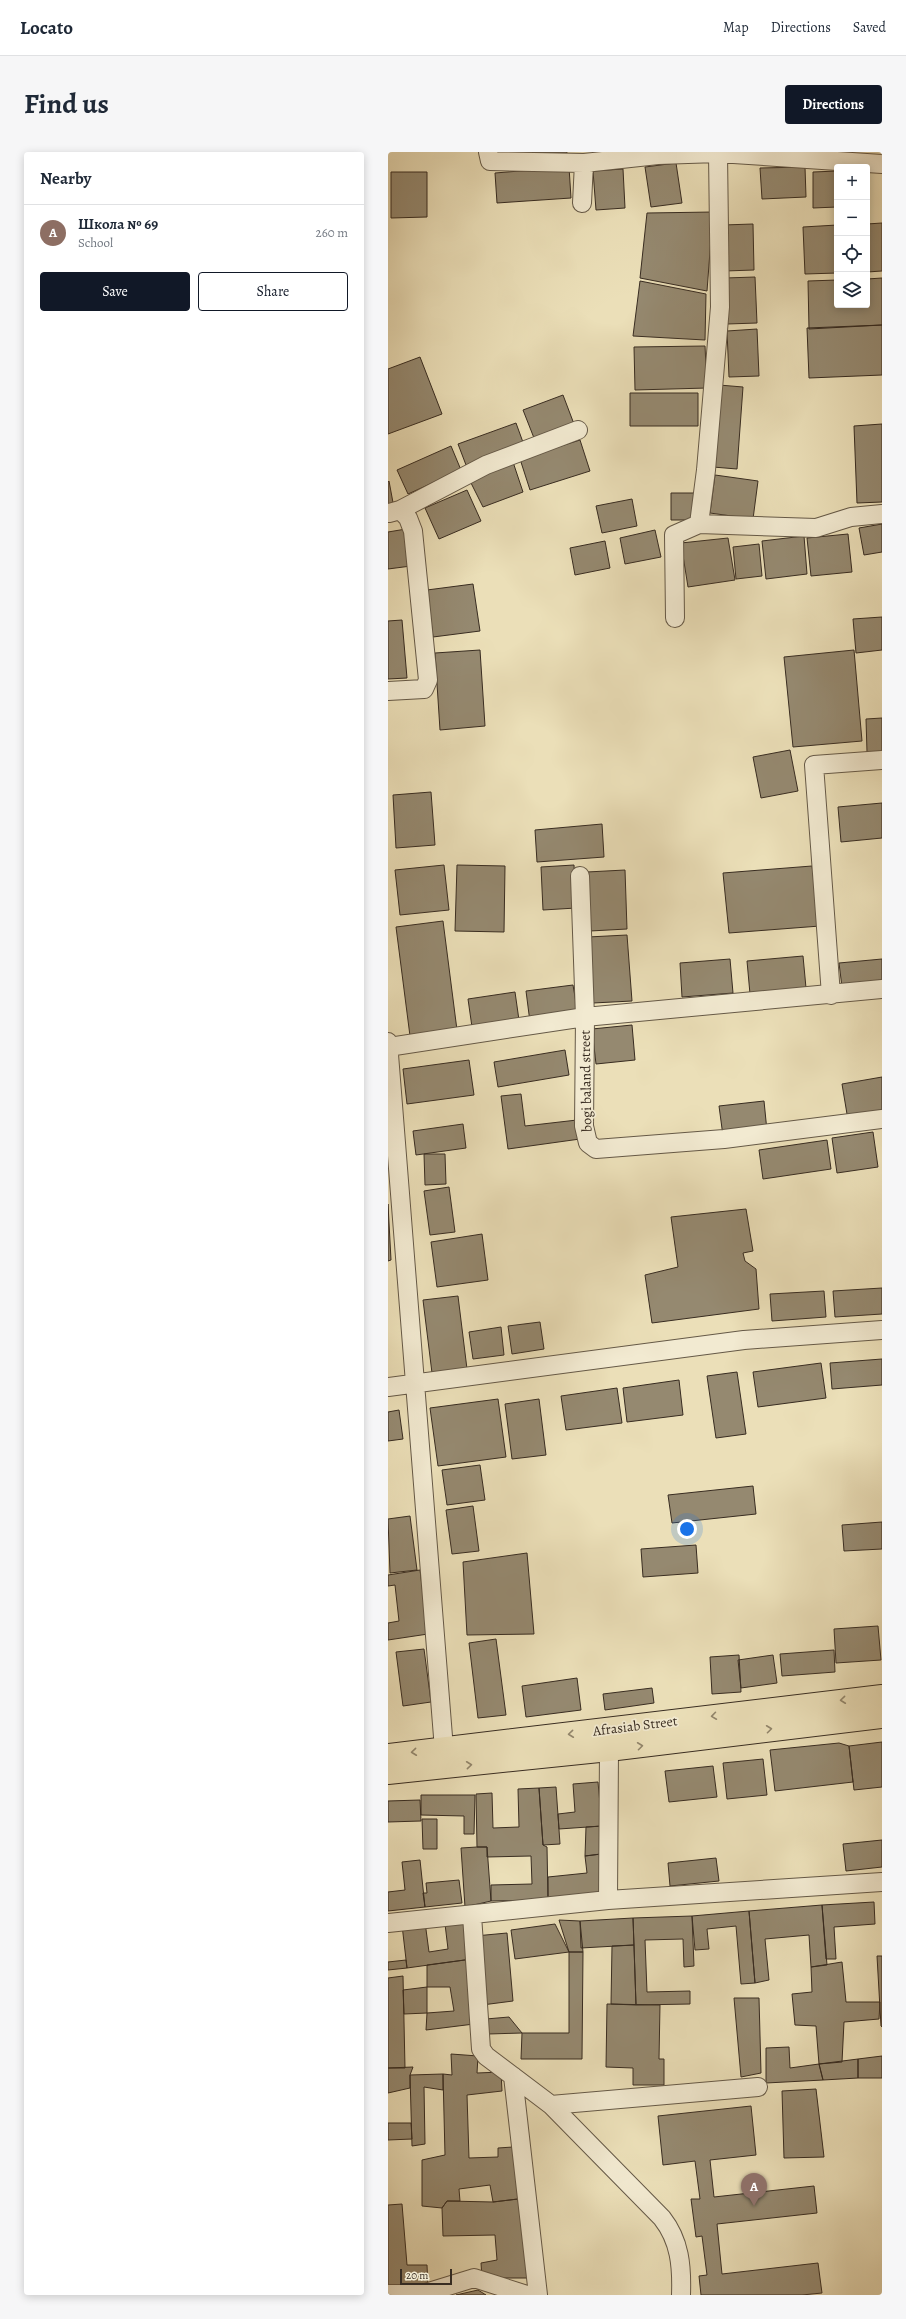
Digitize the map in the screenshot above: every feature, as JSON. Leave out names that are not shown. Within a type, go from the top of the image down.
[{"type":"main road","name":"Afrasiab Street","points":[[388,1755],[445,1758],[609,1750],[789,1716],[882,1696]]},
{"type":"main road","name":"Afrasiab Street","points":[[388,1773],[445,1758],[596,1732],[789,1716],[882,1717]]},
{"type":"street","points":[[488,152],[490,161],[584,163],[658,155],[718,153],[882,164]]},
{"type":"street","points":[[699,524],[706,470],[720,306],[718,153]]},
{"type":"street","points":[[582,203],[584,163]]},
{"type":"street","points":[[394,512],[486,465],[578,430]]},
{"type":"street","points":[[388,692],[424,689],[428,680],[412,531],[408,518],[394,512]]},
{"type":"street","points":[[675,618],[674,535],[699,524],[816,528],[851,517],[882,514]]},
{"type":"street","points":[[831,995],[814,765],[882,760]]},
{"type":"street","points":[[580,876],[585,1017],[882,989]]},
{"type":"street","name":"bogi baland street","points":[[388,1047],[585,1017],[584,1126],[588,1143],[596,1149],[724,1139],[882,1119]]},
{"type":"street","points":[[388,1042],[445,1758]]},
{"type":"street","points":[[388,1386],[744,1340],[882,1330]]},
{"type":"street","points":[[608,1900],[609,1750]]},
{"type":"street","points":[[388,1923],[608,1900],[882,1882]]},
{"type":"street","points":[[472,1915],[481,2049],[486,2056],[551,2105],[673,2231],[680,2256],[681,2295]]},
{"type":"street","points":[[513,2076],[538,2295]]},
{"type":"street","points":[[551,2105],[758,2087]]},
{"type":"street","points":[[388,2294],[422,2294],[474,2278],[527,2295]]},
{"type":"building","points":[[517,152],[567,152],[566,157],[517,155]]},
{"type":"building","points":[[676,163],[682,203],[651,207],[645,167]]},
{"type":"building","points":[[569,167],[571,198],[497,203],[495,173]]},
{"type":"building","points":[[805,167],[806,197],[762,199],[760,168]]},
{"type":"building","points":[[623,169],[625,208],[596,210],[593,171]]},
{"type":"building","points":[[834,171],[834,207],[813,208],[813,172]]},
{"type":"building","points":[[391,172],[427,172],[427,217],[391,218]]},
{"type":"building","points":[[713,212],[707,291],[640,278],[647,213]]},
{"type":"building","points":[[882,223],[882,271],[870,272],[870,224]]},
{"type":"building","points":[[753,224],[754,270],[725,271],[723,225]]},
{"type":"building","points":[[834,225],[834,273],[805,274],[803,227]]},
{"type":"building","points":[[755,277],[757,323],[727,324],[725,278]]},
{"type":"building","points":[[882,278],[882,325],[809,329],[808,281],[834,280],[834,308],[870,308],[870,279]]},
{"type":"building","points":[[640,281],[706,294],[705,340],[633,336]]},
{"type":"building","points":[[882,325],[882,375],[809,378],[807,328]]},
{"type":"building","points":[[757,329],[759,376],[729,377],[727,331]]},
{"type":"building","points":[[705,346],[707,388],[635,390],[634,347]]},
{"type":"building","points":[[420,357],[442,414],[388,434],[388,369]]},
{"type":"building","points":[[719,385],[743,387],[737,469],[713,467]]},
{"type":"building","points":[[630,393],[698,393],[698,426],[630,426]]},
{"type":"building","points":[[563,395],[574,424],[534,438],[523,410]]},
{"type":"building","points":[[516,423],[524,445],[466,465],[458,444]]},
{"type":"building","points":[[882,424],[882,502],[857,503],[854,426]]},
{"type":"building","points":[[580,440],[590,471],[530,490],[520,459]]},
{"type":"building","points":[[451,446],[461,470],[408,494],[397,470]]},
{"type":"building","points":[[513,462],[523,492],[483,507],[470,481]]},
{"type":"building","points":[[715,475],[758,481],[753,519],[710,513]]},
{"type":"building","points":[[389,481],[394,508],[388,509],[388,482]]},
{"type":"building","points":[[467,490],[481,521],[439,539],[425,508]]},
{"type":"building","points":[[671,493],[694,493],[694,520],[671,520]]},
{"type":"building","points":[[632,499],[637,526],[602,533],[596,506]]},
{"type":"building","points":[[882,524],[882,552],[864,555],[859,528]]},
{"type":"building","points":[[406,529],[411,566],[388,569],[388,532]]},
{"type":"building","points":[[655,530],[661,557],[625,564],[620,538]]},
{"type":"building","points":[[848,534],[852,572],[811,576],[807,538]]},
{"type":"building","points":[[804,536],[807,574],[766,579],[762,541]]},
{"type":"building","points":[[728,538],[735,580],[688,587],[681,543]]},
{"type":"building","points":[[605,541],[610,568],[575,575],[570,548]]},
{"type":"building","points":[[759,544],[762,576],[736,579],[733,547]]},
{"type":"building","points":[[473,584],[480,631],[433,637],[427,590]]},
{"type":"building","points":[[882,617],[882,650],[856,653],[853,619]]},
{"type":"building","points":[[402,620],[407,678],[388,679],[388,621]]},
{"type":"building","points":[[480,650],[485,726],[440,730],[435,653]]},
{"type":"building","points":[[854,650],[862,741],[793,747],[784,657]]},
{"type":"building","points":[[882,718],[882,752],[867,752],[866,719]]},
{"type":"building","points":[[790,750],[798,791],[761,798],[753,757]]},
{"type":"building","points":[[431,792],[435,845],[396,848],[393,795]]},
{"type":"building","points":[[882,803],[882,838],[841,842],[838,807]]},
{"type":"building","points":[[602,824],[604,857],[537,862],[535,830]]},
{"type":"building","points":[[444,865],[449,910],[400,915],[395,870]]},
{"type":"building","points":[[457,865],[505,866],[504,932],[455,931]]},
{"type":"building","points":[[574,865],[576,908],[543,910],[541,867]]},
{"type":"building","points":[[812,866],[820,926],[729,933],[723,873]]},
{"type":"building","points":[[625,870],[627,929],[590,931],[587,872]]},
{"type":"building","points":[[443,921],[457,1030],[410,1036],[396,927]]},
{"type":"building","points":[[627,935],[632,1001],[593,1003],[588,937]]},
{"type":"building","points":[[803,956],[806,988],[750,994],[747,961]]},
{"type":"building","points":[[730,959],[733,993],[682,997],[680,963]]},
{"type":"building","points":[[882,959],[882,983],[842,987],[839,963]]},
{"type":"building","points":[[573,985],[578,1015],[530,1022],[526,991]]},
{"type":"building","points":[[515,992],[519,1020],[472,1027],[468,999]]},
{"type":"building","points":[[632,1025],[635,1060],[596,1064],[592,1029]]},
{"type":"building","points":[[565,1050],[569,1075],[498,1087],[494,1062]]},
{"type":"building","points":[[469,1060],[474,1095],[407,1104],[403,1069]]},
{"type":"building","points":[[882,1077],[882,1115],[848,1120],[842,1084]]},
{"type":"building","points":[[521,1094],[525,1126],[577,1120],[580,1139],[508,1149],[501,1096]]},
{"type":"building","points":[[764,1101],[767,1131],[723,1136],[719,1106]]},
{"type":"building","points":[[463,1124],[466,1148],[416,1155],[413,1131]]},
{"type":"building","points":[[873,1132],[878,1167],[837,1173],[832,1138]]},
{"type":"building","points":[[827,1140],[831,1169],[763,1179],[759,1150]]},
{"type":"building","points":[[424,1154],[445,1154],[446,1184],[425,1185]]},
{"type":"building","points":[[449,1187],[455,1232],[430,1235],[424,1191]]},
{"type":"building","points":[[388,1204],[391,1260],[388,1261]]},
{"type":"building","points":[[746,1209],[753,1251],[743,1253],[745,1261],[756,1269],[759,1309],[652,1323],[645,1275],[678,1267],[671,1217]]},
{"type":"building","points":[[482,1234],[488,1280],[437,1287],[431,1242]]},
{"type":"building","points":[[882,1288],[882,1314],[835,1317],[833,1291]]},
{"type":"building","points":[[824,1291],[826,1317],[772,1321],[770,1294]]},
{"type":"building","points":[[458,1296],[467,1369],[432,1373],[423,1300]]},
{"type":"building","points":[[540,1322],[544,1349],[512,1354],[508,1326]]},
{"type":"building","points":[[501,1327],[504,1355],[473,1359],[469,1332]]},
{"type":"building","points":[[882,1359],[882,1385],[832,1389],[830,1363]]},
{"type":"building","points":[[821,1363],[826,1398],[758,1407],[753,1372]]},
{"type":"building","points":[[737,1372],[746,1434],[716,1438],[707,1376]]},
{"type":"building","points":[[679,1380],[683,1415],[627,1422],[623,1388]]},
{"type":"building","points":[[617,1388],[622,1423],[566,1430],[561,1396]]},
{"type":"building","points":[[498,1399],[506,1457],[438,1466],[430,1408]]},
{"type":"building","points":[[539,1399],[546,1455],[512,1459],[505,1404]]},
{"type":"building","points":[[399,1410],[403,1439],[388,1441],[388,1412]]},
{"type":"building","points":[[480,1465],[485,1500],[447,1505],[442,1470]]},
{"type":"building","points":[[753,1486],[756,1514],[672,1523],[668,1495]]},
{"type":"building","points":[[473,1506],[479,1551],[452,1554],[446,1510]]},
{"type":"building","points":[[410,1516],[417,1570],[390,1573],[388,1519]]},
{"type":"building","points":[[882,1522],[882,1549],[844,1551],[842,1525]]},
{"type":"building","points":[[696,1545],[698,1573],[643,1577],[641,1549]]},
{"type":"building","points":[[527,1553],[534,1634],[467,1635],[463,1562]]},
{"type":"building","points":[[420,1570],[428,1634],[388,1640],[388,1623],[399,1621],[395,1585],[388,1586],[388,1575]]},
{"type":"building","points":[[878,1626],[881,1660],[836,1663],[834,1629]]},
{"type":"building","points":[[496,1639],[506,1715],[478,1718],[469,1643]]},
{"type":"building","points":[[424,1649],[431,1702],[403,1706],[396,1652]]},
{"type":"building","points":[[834,1650],[835,1672],[782,1676],[780,1654]]},
{"type":"building","points":[[739,1655],[741,1692],[712,1694],[710,1657]]},
{"type":"building","points":[[773,1655],[777,1683],[741,1688],[738,1660]]},
{"type":"building","points":[[577,1678],[581,1710],[526,1717],[522,1686]]},
{"type":"building","points":[[652,1688],[654,1703],[605,1710],[603,1694]]},
{"type":"building","points":[[882,1742],[882,1787],[854,1790],[849,1746]]},
{"type":"building","points":[[839,1743],[849,1746],[853,1782],[775,1791],[770,1750]]},
{"type":"building","points":[[763,1759],[767,1795],[727,1799],[723,1763]]},
{"type":"building","points":[[713,1766],[717,1797],[669,1802],[665,1771]]},
{"type":"building","points":[[598,1782],[602,1826],[559,1829],[558,1814],[575,1812],[573,1784]]},
{"type":"building","points":[[556,1787],[560,1844],[543,1845],[539,1788]]},
{"type":"building","points":[[539,1788],[543,1845],[547,1847],[548,1900],[491,1901],[491,1885],[532,1884],[531,1856],[487,1857],[487,1847],[477,1847],[476,1794],[492,1793],[493,1828],[519,1827],[518,1789]]},
{"type":"building","points":[[421,1795],[475,1795],[474,1834],[464,1834],[464,1816],[421,1815]]},
{"type":"building","points":[[420,1800],[421,1821],[388,1822],[388,1801]]},
{"type":"building","points":[[422,1819],[437,1819],[437,1849],[423,1849]]},
{"type":"building","points":[[602,1826],[601,1854],[585,1856],[586,1827]]},
{"type":"building","points":[[882,1840],[882,1867],[846,1871],[843,1844]]},
{"type":"building","points":[[487,1847],[491,1901],[465,1907],[461,1848]]},
{"type":"building","points":[[601,1854],[601,1896],[548,1900],[548,1877],[587,1873],[585,1856]]},
{"type":"building","points":[[716,1858],[719,1881],[670,1886],[668,1863]]},
{"type":"building","points":[[420,1860],[425,1907],[388,1911],[388,1892],[405,1890],[402,1862]]},
{"type":"building","points":[[459,1880],[462,1903],[425,1907],[423,1893],[427,1893],[426,1883]]},
{"type":"building","points":[[874,1902],[875,1924],[834,1927],[836,1959],[826,1959],[822,1905]]},
{"type":"building","points":[[822,1905],[827,1965],[811,1967],[809,1935],[765,1939],[769,1980],[755,1983],[749,1911]]},
{"type":"building","points":[[749,1911],[755,1983],[741,1984],[736,1926],[707,1929],[709,1949],[695,1950],[692,1916]]},
{"type":"building","points":[[692,1916],[694,1966],[684,1967],[683,1939],[645,1940],[647,1992],[690,1991],[690,2004],[636,2005],[633,1918]]},
{"type":"building","points":[[633,1918],[634,1945],[581,1948],[580,1921]]},
{"type":"building","points":[[559,1920],[580,1921],[583,1952],[569,1952]]},
{"type":"building","points":[[467,1921],[472,1959],[407,1968],[402,1925],[425,1922],[429,1952],[448,1949],[445,1924]]},
{"type":"building","points":[[555,1924],[569,1952],[515,1959],[511,1930]]},
{"type":"building","points":[[507,1933],[513,2001],[482,2005],[475,1936]]},
{"type":"building","points":[[634,1945],[636,2005],[611,2004],[612,1946]]},
{"type":"building","points":[[569,1952],[583,1952],[582,2059],[521,2059],[522,2033],[569,2033]]},
{"type":"building","points":[[877,1956],[882,1956],[882,2027],[881,2026]]},
{"type":"building","points":[[472,1959],[474,2024],[426,2030],[427,2013],[454,2011],[450,1987],[427,1987],[427,1965]]},
{"type":"building","points":[[406,1960],[407,1968],[388,1970],[388,1962]]},
{"type":"building","points":[[842,1962],[846,2002],[880,2002],[879,2019],[844,2022],[842,2062],[819,2064],[816,2026],[795,2025],[792,1994],[812,1992],[811,1967]]},
{"type":"building","points":[[403,1976],[405,2068],[388,2068],[388,1978]]},
{"type":"building","points":[[427,1987],[427,2013],[404,2014],[403,1990]]},
{"type":"building","points":[[734,1998],[759,1998],[761,2073],[741,2077]]},
{"type":"building","points":[[607,2004],[660,2005],[659,2059],[664,2059],[664,2085],[633,2085],[633,2068],[606,2067]]},
{"type":"building","points":[[509,2017],[522,2033],[488,2034],[486,2019]]},
{"type":"building","points":[[789,2047],[790,2068],[819,2064],[823,2080],[766,2083],[766,2048]]},
{"type":"building","points":[[451,2054],[478,2056],[477,2073],[501,2072],[502,2091],[467,2095],[469,2158],[498,2157],[498,2148],[513,2147],[518,2199],[493,2202],[490,2185],[459,2189],[460,2201],[447,2201],[442,2208],[422,2206],[422,2160],[445,2155],[443,2074],[452,2075]]},
{"type":"building","points":[[882,2056],[882,2078],[858,2078],[858,2059]]},
{"type":"building","points":[[858,2059],[858,2078],[823,2080],[819,2064]]},
{"type":"building","points":[[413,2067],[410,2075],[410,2088],[388,2093],[388,2068]]},
{"type":"building","points":[[443,2074],[443,2090],[424,2087],[425,2144],[412,2146],[410,2075]]},
{"type":"building","points":[[816,2089],[824,2157],[784,2158],[782,2091]]},
{"type":"building","points":[[751,2106],[756,2155],[710,2160],[714,2197],[814,2186],[817,2213],[717,2224],[722,2274],[818,2263],[822,2293],[802,2295],[701,2295],[699,2276],[707,2275],[702,2236],[696,2237],[691,2199],[700,2199],[695,2161],[663,2165],[658,2116]]},
{"type":"building","points":[[388,2123],[411,2123],[412,2139],[388,2140]]},
{"type":"building","points":[[518,2199],[530,2278],[482,2278],[481,2263],[497,2260],[495,2235],[443,2236],[442,2208],[447,2201],[493,2202]]},
{"type":"building","points":[[402,2204],[407,2265],[427,2265],[428,2288],[388,2288],[388,2205]]},
{"type":"building","points":[[478,2290],[486,2295],[456,2295]]},
{"type":"place","name":"Школа № 69","points":[[754,2206]]}]
